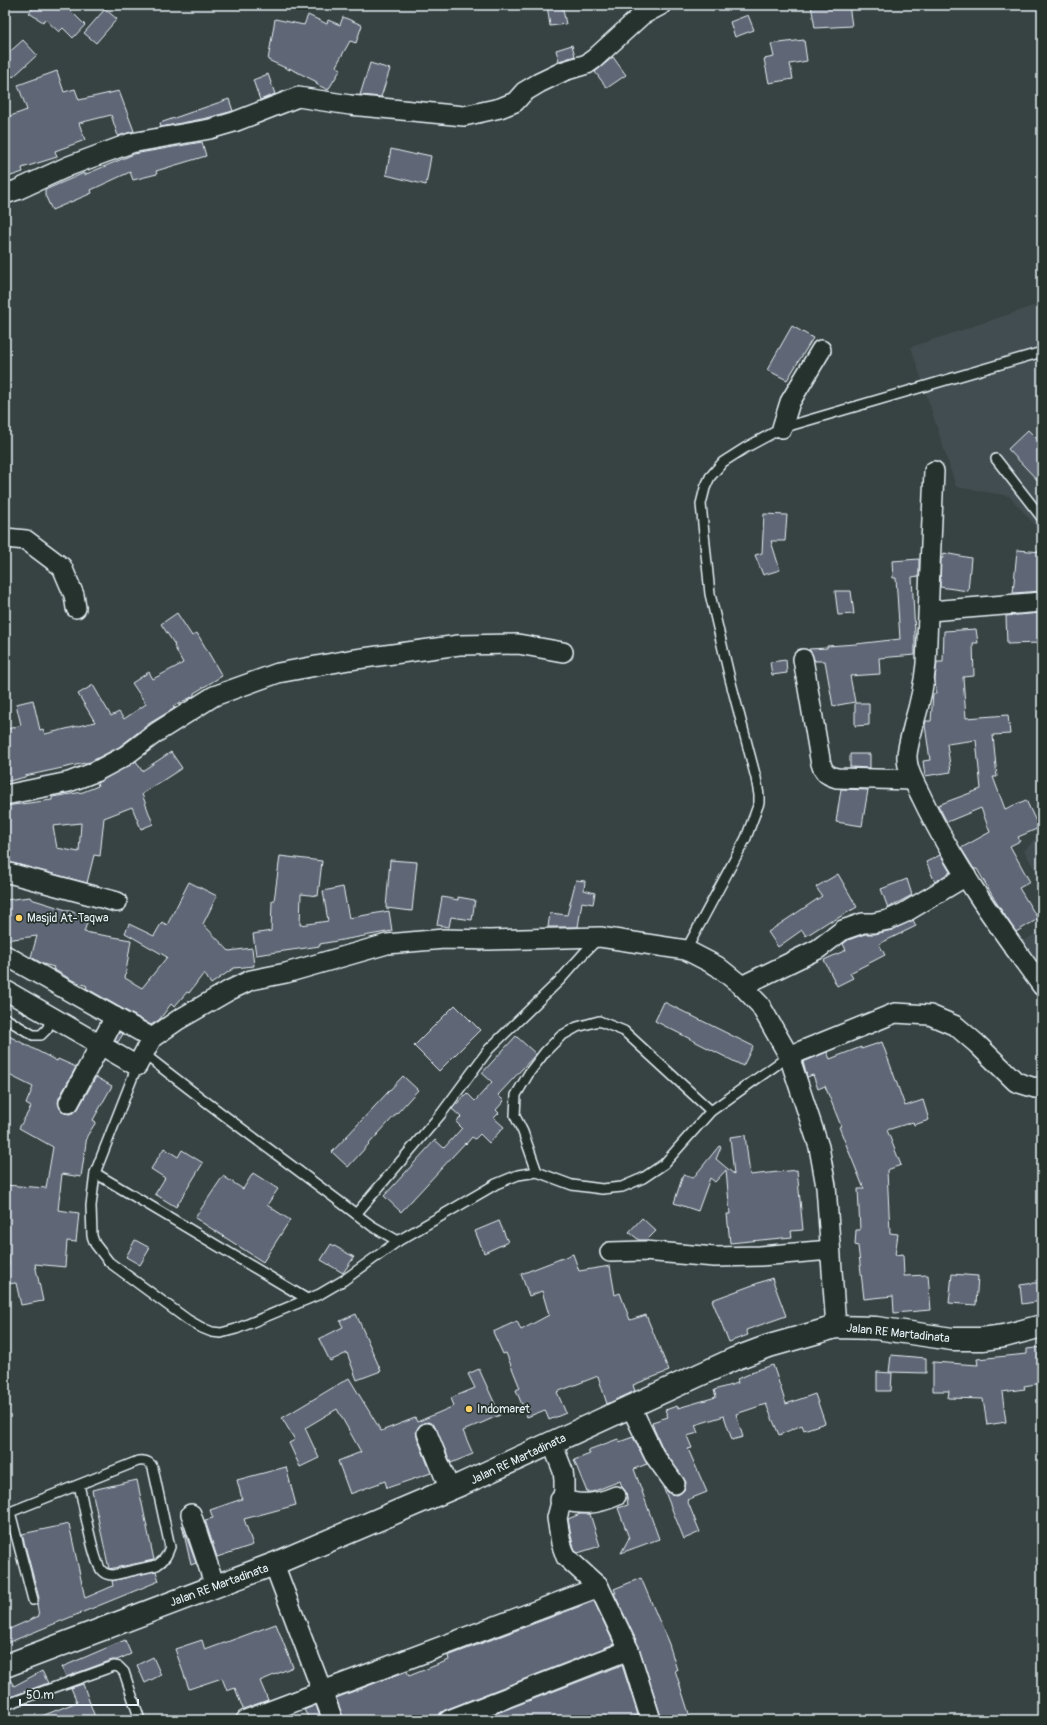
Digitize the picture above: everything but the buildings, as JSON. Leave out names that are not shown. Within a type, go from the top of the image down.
[{"type":"highway","name":"Jalan RE Martadinata","points":[[5,1666],[274,1564],[450,1490],[734,1359],[769,1346],[836,1327],[876,1328],[952,1339],[982,1339],[1004,1336],[1042,1326]]},
{"type":"street","points":[[5,194],[69,166],[131,143],[216,127],[270,109],[298,97],[350,105],[464,116],[500,108],[515,102],[524,92],[564,70],[587,64],[642,15],[661,5]]},
{"type":"street","points":[[782,428],[790,402],[821,350]]},
{"type":"street","points":[[934,472],[930,611],[924,684],[907,756],[913,780],[937,830],[1003,934],[1042,986]]},
{"type":"street","points":[[5,538],[26,540],[62,567],[74,595],[76,608]]},
{"type":"street","points":[[930,611],[1042,602]]},
{"type":"street","points":[[5,796],[69,782],[96,772],[126,756],[157,732],[214,696],[278,673],[349,660],[459,645],[518,644],[563,652]]},
{"type":"street","points":[[803,659],[822,769],[828,776],[836,778],[913,780]]},
{"type":"street","points":[[5,872],[117,902]]},
{"type":"street","points":[[742,986],[818,949],[844,930],[863,923],[873,924],[888,920],[904,913],[966,876]]},
{"type":"street","points":[[5,990],[100,1044],[144,1052],[203,1005],[251,980],[286,972],[386,944],[444,939],[489,940],[600,937],[686,950],[717,966],[742,986],[760,1005],[789,1056],[819,1146],[826,1186],[836,1327]]},
{"type":"street","points":[[5,955],[115,1017],[144,1052]]},
{"type":"street","points":[[789,1056],[895,1013],[930,1015],[956,1026],[1016,1082],[1035,1088],[1042,1086]]},
{"type":"street","points":[[69,1103],[115,1017]]},
{"type":"street","points":[[610,1252],[644,1251],[715,1257],[760,1256],[830,1250]]},
{"type":"street","points":[[631,1407],[654,1455],[676,1484]]},
{"type":"street","points":[[427,1433],[450,1490]]},
{"type":"street","points":[[552,1443],[563,1471],[564,1480],[564,1491],[560,1500],[557,1518],[561,1544],[566,1557],[599,1587],[629,1650],[651,1720]]},
{"type":"street","points":[[560,1500],[581,1504],[600,1503],[616,1496]]},
{"type":"street","points":[[191,1514],[215,1586]]},
{"type":"street","points":[[274,1564],[333,1720]]},
{"type":"street","points":[[253,1719],[321,1691],[599,1587]]},
{"type":"street","points":[[449,1720],[629,1650]]},
{"type":"lane","points":[[686,950],[746,838],[759,799],[756,778],[730,679],[710,594],[701,504],[705,488],[710,477],[723,462],[782,428],[1042,352]]},
{"type":"lane","points":[[996,459],[1042,518]]},
{"type":"lane","points":[[356,1214],[441,1114],[490,1049],[560,980],[584,952],[600,937]]},
{"type":"lane","points":[[5,1018],[33,1035],[41,1035],[47,1029],[52,1018]]},
{"type":"lane","points":[[537,1172],[523,1132],[515,1116],[516,1095],[529,1073],[545,1052],[561,1036],[577,1027],[599,1021],[624,1031],[711,1111]]},
{"type":"lane","points":[[398,1241],[372,1226],[240,1126],[188,1089],[144,1052],[95,1172],[90,1206],[94,1240],[100,1252],[109,1262],[193,1323],[212,1332],[221,1333],[236,1330],[320,1294],[344,1280],[398,1241],[496,1184],[518,1175],[537,1172],[572,1185],[602,1189],[622,1187],[643,1178],[664,1164],[711,1111],[789,1056]]},
{"type":"lane","points":[[95,1172],[307,1299]]},
{"type":"lane","points":[[33,1600],[8,1513],[79,1484],[138,1461],[146,1461],[150,1463],[152,1468],[170,1547],[167,1556],[157,1565],[113,1575],[108,1575],[102,1571],[96,1560],[79,1484]]},
{"type":"lane","points":[[5,1705],[114,1666],[119,1667],[124,1672],[140,1720]]},
{"type":"shaded area","points":[[1042,303],[1042,538],[1034,524],[1009,496],[956,487],[911,347]]},
{"type":"shaded area","points":[[1042,831],[1042,881],[1024,851]]},
{"type":"shaded area","points":[[1042,930],[1042,979],[1016,945]]},
{"type":"place","name":"Masjid At-Taqwa","points":[[19,918]]},
{"type":"place","name":"Indomaret","points":[[469,1409]]}]
